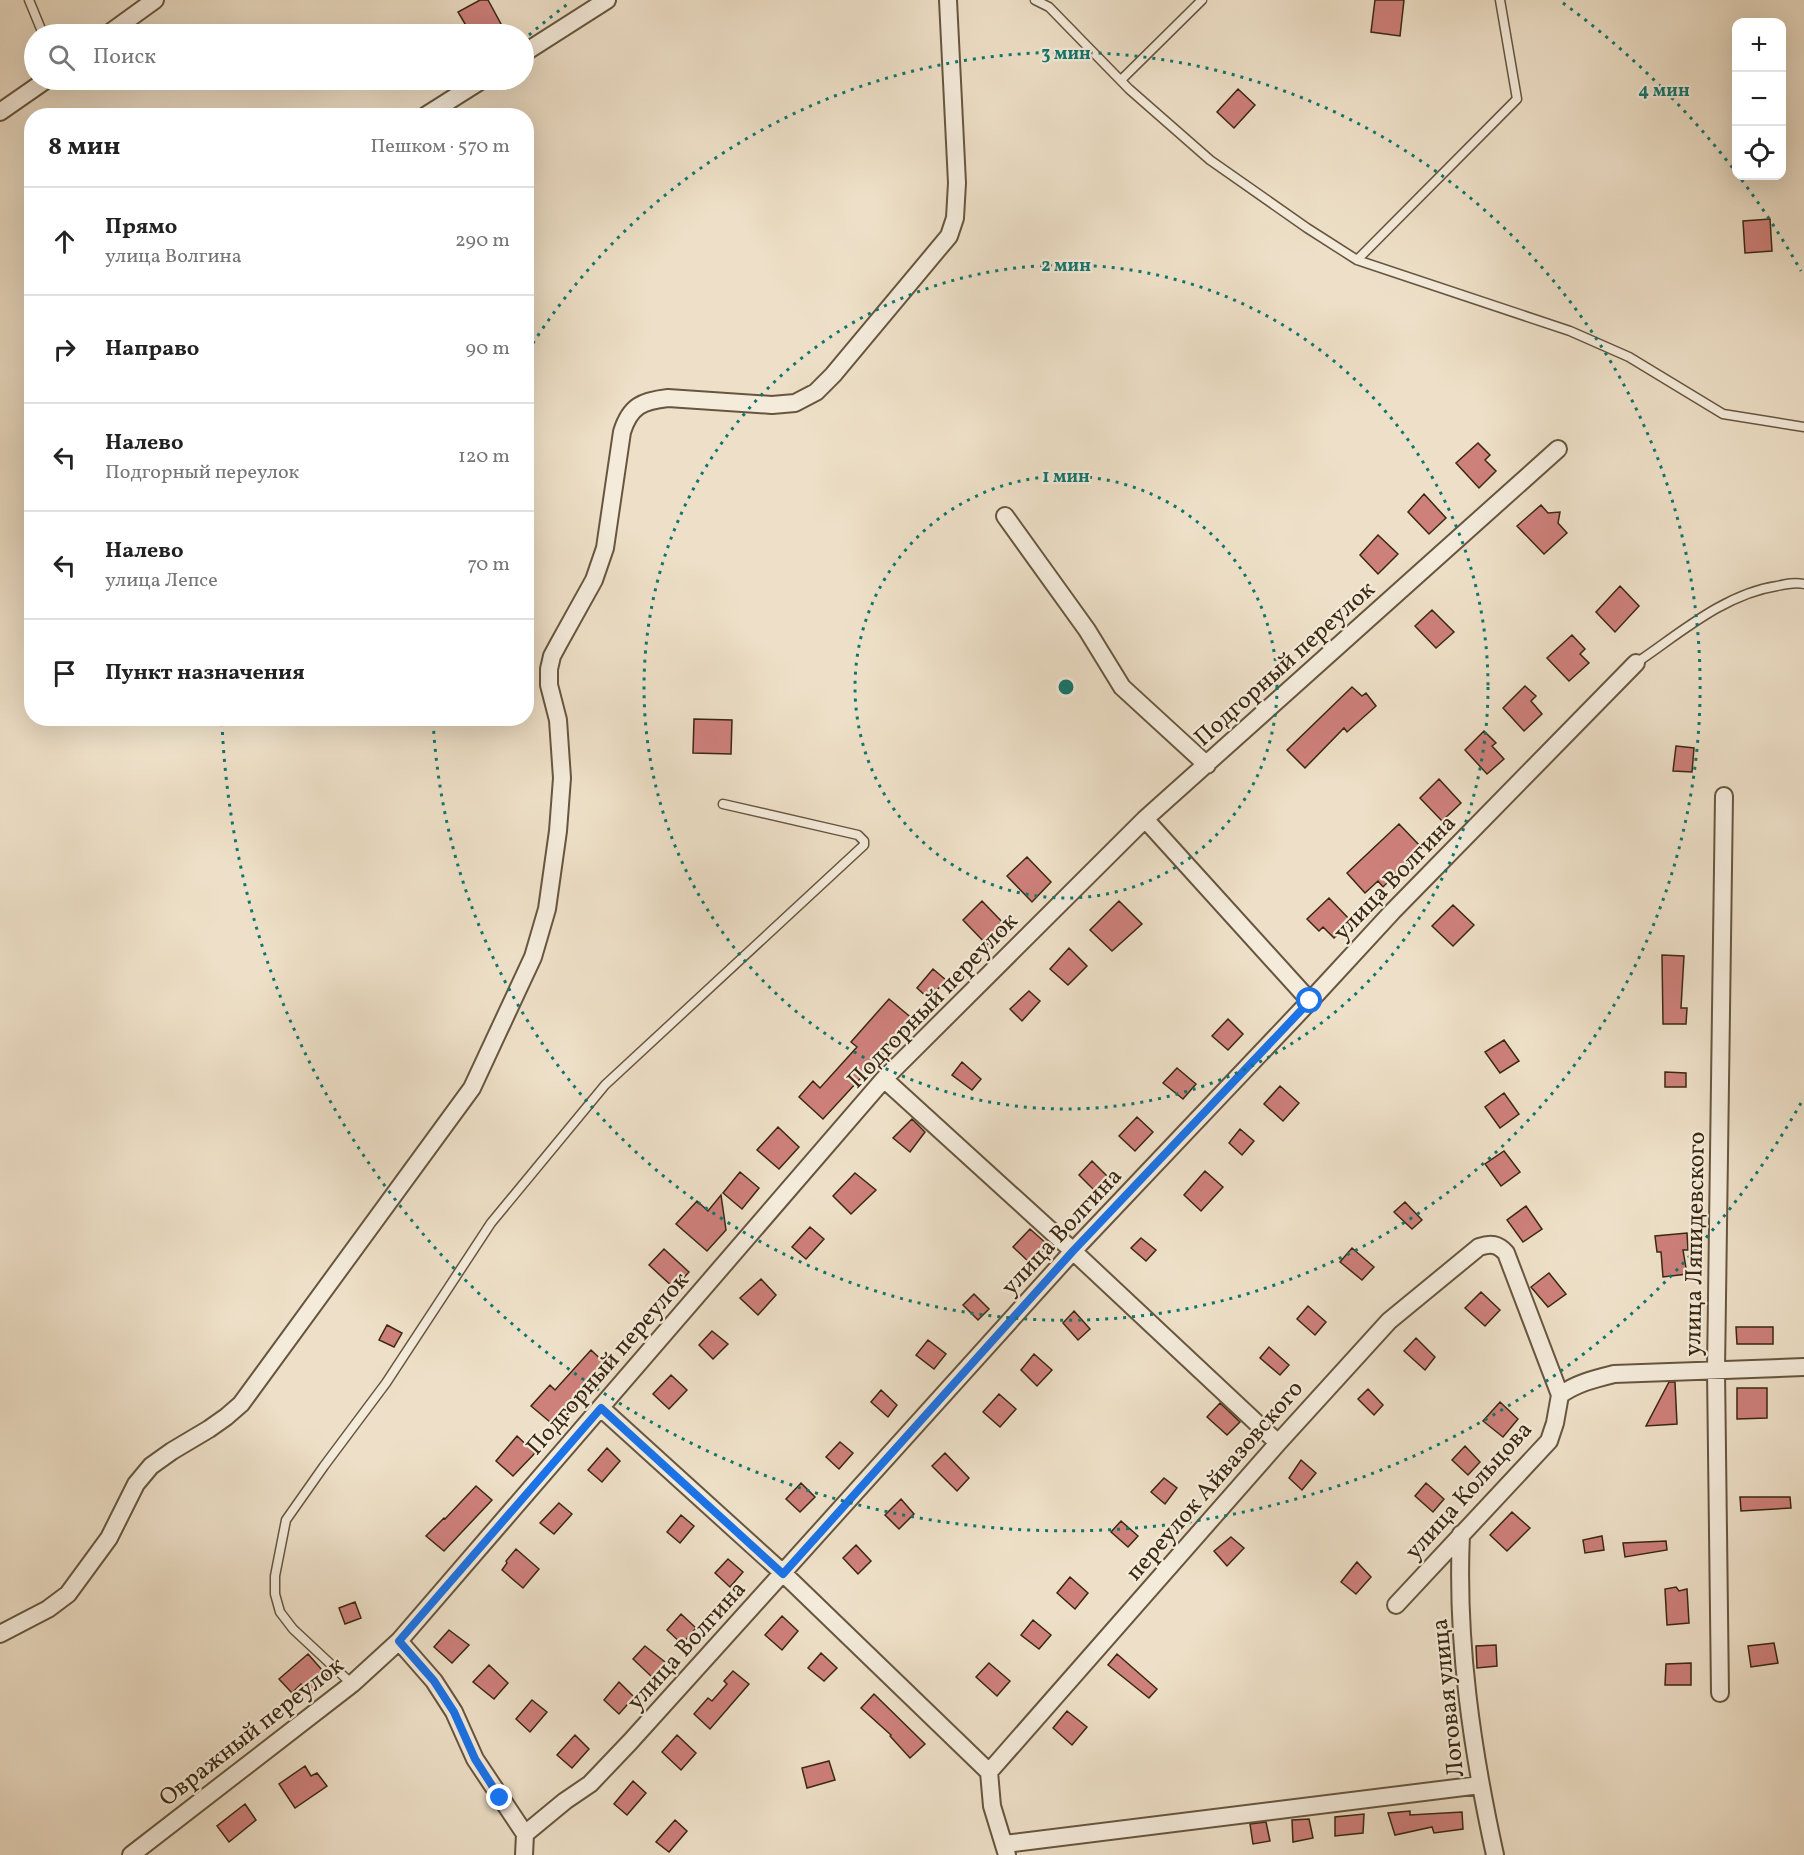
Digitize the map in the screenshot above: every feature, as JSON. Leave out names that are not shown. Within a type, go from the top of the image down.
[{"type":"street","points":[[122,24],[155,0]]},
{"type":"street","points":[[534,47],[607,0]]},
{"type":"street","points":[[0,1634],[48,1609],[68,1594],[109,1538],[136,1484],[152,1466],[218,1423],[241,1404],[472,1088],[532,957],[546,909],[558,831],[562,778],[558,720],[549,685],[549,669],[552,656],[594,580],[605,548],[625,421],[632,411],[652,400],[668,398],[772,405],[795,403],[816,392],[833,375],[948,236],[955,219],[957,183],[948,0]]},
{"type":"street","points":[[0,112],[32,90]]},
{"type":"street","points":[[438,108],[466,90]]},
{"type":"street","name":"Подгорный переулок","points":[[399,1641],[884,1079],[1145,819],[1558,449]]},
{"type":"street","points":[[1005,516],[1087,630],[1122,687],[1207,765]]},
{"type":"street","name":"улица Волгина","points":[[525,1834],[590,1784],[783,1574],[1073,1251],[1393,911],[1636,663]]},
{"type":"street","name":"улица Ляпидевского","points":[[1720,1693],[1716,1370],[1724,796]]},
{"type":"street","points":[[1145,819],[1310,1001]]},
{"type":"street","points":[[884,1079],[1073,1251],[1278,1443]]},
{"type":"street","name":"переулок Айвазовского","points":[[989,1772],[1278,1443],[1389,1321],[1479,1247],[1495,1244],[1506,1253],[1560,1395]]},
{"type":"street","points":[[1560,1395],[1572,1386],[1614,1374],[1804,1367]]},
{"type":"street","name":"улица Кольцова","points":[[1396,1605],[1549,1441],[1556,1424],[1560,1395]]},
{"type":"street","points":[[601,1408],[783,1574],[989,1772],[992,1806],[1006,1849],[1480,1785]]},
{"type":"street","name":"Логовая улица","points":[[1461,1534],[1459,1581],[1465,1664],[1480,1785],[1495,1855]]},
{"type":"street","points":[[399,1641],[434,1681],[454,1712],[475,1759],[525,1834],[524,1855]]},
{"type":"street","name":"Овражный переулок","points":[[131,1855],[352,1684],[399,1641]]},
{"type":"lane","points":[[29,0],[39,24]]},
{"type":"lane","points":[[1035,0],[1049,7],[1121,80],[1210,160],[1357,260],[1570,331],[1629,357],[1723,414],[1804,427]]},
{"type":"lane","points":[[1121,80],[1202,0]]},
{"type":"lane","points":[[1357,260],[1517,99],[1500,0]]},
{"type":"lane","points":[[1636,663],[1719,607],[1756,589],[1804,584]]},
{"type":"lane","points":[[352,1684],[293,1629],[280,1612],[275,1594],[274,1576],[286,1520],[386,1383],[491,1223],[605,1085],[864,845],[862,838],[858,835],[723,804]]},
{"type":"building","points":[[480,0],[488,0],[501,24],[465,24],[458,12]]},
{"type":"building","points":[[1375,0],[1404,0],[1400,36],[1371,32]]},
{"type":"building","points":[[1238,89],[1255,105],[1234,128],[1217,112]]},
{"type":"building","points":[[1770,219],[1772,251],[1745,253],[1743,221]]},
{"type":"building","points":[[1478,443],[1490,455],[1485,460],[1496,471],[1479,488],[1456,463]]},
{"type":"building","points":[[1424,494],[1446,518],[1429,534],[1408,512]]},
{"type":"building","points":[[1541,505],[1548,513],[1560,512],[1558,523],[1567,533],[1544,554],[1517,526]]},
{"type":"building","points":[[1378,535],[1398,554],[1378,574],[1360,555]]},
{"type":"building","points":[[1620,586],[1639,606],[1615,632],[1596,612]]},
{"type":"building","points":[[1432,610],[1454,632],[1436,648],[1415,626]]},
{"type":"building","points":[[1572,635],[1585,649],[1580,654],[1589,663],[1569,681],[1547,658]]},
{"type":"building","points":[[1525,686],[1536,696],[1531,701],[1542,714],[1524,731],[1503,708]]},
{"type":"building","points":[[1352,687],[1362,696],[1366,693],[1376,706],[1347,732],[1344,728],[1305,768],[1287,750]]},
{"type":"building","points":[[694,719],[732,720],[731,754],[693,753]]},
{"type":"building","points":[[1484,731],[1496,743],[1492,746],[1504,759],[1487,774],[1465,750]]},
{"type":"building","points":[[1676,746],[1694,748],[1692,772],[1673,771]]},
{"type":"building","points":[[1439,779],[1461,803],[1442,821],[1420,798]]},
{"type":"building","points":[[1399,824],[1422,848],[1383,887],[1378,881],[1365,893],[1347,873]]},
{"type":"building","points":[[1027,857],[1051,882],[1032,902],[1007,876]]},
{"type":"building","points":[[1329,898],[1351,921],[1334,938],[1323,927],[1319,931],[1307,919]]},
{"type":"building","points":[[982,901],[1006,926],[987,945],[963,920]]},
{"type":"building","points":[[1119,901],[1142,924],[1112,951],[1090,930]]},
{"type":"building","points":[[1453,905],[1474,925],[1453,946],[1432,926]]},
{"type":"building","points":[[1069,948],[1087,966],[1068,985],[1050,969]]},
{"type":"building","points":[[1662,955],[1684,956],[1681,1008],[1687,1008],[1686,1024],[1663,1024]]},
{"type":"building","points":[[933,969],[946,980],[929,999],[917,988]]},
{"type":"building","points":[[1029,991],[1040,1001],[1022,1021],[1010,1009]]},
{"type":"building","points":[[889,999],[914,1020],[823,1119],[799,1097],[813,1081],[820,1088],[857,1047],[851,1042]]},
{"type":"building","points":[[1228,1019],[1243,1034],[1228,1050],[1212,1036]]},
{"type":"building","points":[[1504,1040],[1519,1061],[1500,1073],[1485,1052]]},
{"type":"building","points":[[962,1062],[981,1079],[972,1090],[952,1075]]},
{"type":"building","points":[[1177,1068],[1196,1084],[1183,1099],[1163,1083]]},
{"type":"building","points":[[1665,1072],[1686,1073],[1686,1087],[1665,1087]]},
{"type":"building","points":[[1280,1086],[1299,1103],[1283,1121],[1264,1104]]},
{"type":"building","points":[[1504,1093],[1519,1114],[1500,1128],[1485,1107]]},
{"type":"building","points":[[1137,1117],[1153,1132],[1135,1151],[1119,1136]]},
{"type":"building","points":[[912,1119],[925,1132],[910,1152],[893,1138]]},
{"type":"building","points":[[778,1127],[799,1147],[779,1169],[757,1150]]},
{"type":"building","points":[[1240,1129],[1254,1141],[1242,1155],[1229,1143]]},
{"type":"building","points":[[1504,1151],[1520,1172],[1501,1186],[1485,1164]]},
{"type":"building","points":[[1092,1161],[1109,1178],[1096,1192],[1079,1175]]},
{"type":"building","points":[[1205,1171],[1223,1187],[1201,1211],[1184,1195]]},
{"type":"building","points":[[740,1172],[759,1188],[742,1209],[723,1193]]},
{"type":"building","points":[[855,1173],[876,1190],[851,1214],[833,1196]]},
{"type":"building","points":[[721,1195],[726,1230],[707,1251],[676,1224],[697,1201],[708,1211]]},
{"type":"building","points":[[1405,1202],[1422,1220],[1412,1229],[1394,1212]]},
{"type":"building","points":[[1526,1206],[1542,1229],[1523,1242],[1507,1220]]},
{"type":"building","points":[[810,1227],[824,1239],[806,1259],[792,1247]]},
{"type":"building","points":[[1030,1229],[1048,1245],[1031,1264],[1013,1247]]},
{"type":"building","points":[[1687,1233],[1688,1250],[1683,1250],[1687,1274],[1663,1277],[1661,1252],[1657,1252],[1655,1236]]},
{"type":"building","points":[[1141,1238],[1156,1250],[1146,1261],[1131,1248]]},
{"type":"building","points":[[1352,1248],[1374,1267],[1362,1280],[1340,1262]]},
{"type":"building","points":[[664,1249],[689,1272],[674,1288],[649,1265]]},
{"type":"building","points":[[1549,1273],[1566,1294],[1548,1307],[1531,1287]]},
{"type":"building","points":[[761,1279],[776,1295],[758,1315],[740,1298]]},
{"type":"building","points":[[1481,1292],[1500,1310],[1485,1326],[1465,1308]]},
{"type":"building","points":[[974,1294],[989,1309],[978,1320],[963,1305]]},
{"type":"building","points":[[1308,1306],[1326,1322],[1315,1335],[1297,1319]]},
{"type":"building","points":[[1074,1311],[1090,1329],[1078,1340],[1063,1323]]},
{"type":"building","points":[[387,1325],[402,1333],[394,1347],[379,1340]]},
{"type":"building","points":[[1736,1327],[1773,1327],[1773,1344],[1737,1344]]},
{"type":"building","points":[[712,1331],[728,1344],[713,1359],[699,1345]]},
{"type":"building","points":[[1416,1338],[1435,1357],[1425,1370],[1404,1351]]},
{"type":"building","points":[[928,1340],[946,1354],[934,1369],[916,1355]]},
{"type":"building","points":[[1269,1347],[1289,1365],[1280,1375],[1260,1358]]},
{"type":"building","points":[[591,1350],[609,1367],[556,1427],[531,1406],[550,1385],[555,1390]]},
{"type":"building","points":[[1034,1354],[1052,1370],[1037,1386],[1021,1370]]},
{"type":"building","points":[[671,1375],[687,1390],[669,1409],[653,1394]]},
{"type":"building","points":[[1669,1382],[1675,1382],[1677,1424],[1646,1426]]},
{"type":"building","points":[[1737,1388],[1767,1388],[1767,1418],[1737,1419]]},
{"type":"building","points":[[1368,1389],[1383,1405],[1374,1415],[1358,1399]]},
{"type":"building","points":[[881,1390],[897,1405],[888,1417],[871,1402]]},
{"type":"building","points":[[999,1394],[1016,1409],[1000,1427],[983,1412]]},
{"type":"building","points":[[1500,1402],[1518,1419],[1503,1437],[1483,1421]]},
{"type":"building","points":[[1220,1403],[1240,1422],[1227,1435],[1207,1417]]},
{"type":"building","points":[[517,1436],[535,1453],[513,1476],[496,1461]]},
{"type":"building","points":[[840,1442],[853,1453],[839,1469],[826,1457]]},
{"type":"building","points":[[1465,1446],[1480,1462],[1468,1475],[1452,1460]]},
{"type":"building","points":[[607,1448],[620,1461],[602,1482],[588,1470]]},
{"type":"building","points":[[945,1453],[969,1478],[957,1491],[932,1466]]},
{"type":"building","points":[[1301,1460],[1316,1473],[1302,1490],[1289,1478]]},
{"type":"building","points":[[1164,1478],[1177,1488],[1165,1504],[1151,1492]]},
{"type":"building","points":[[801,1483],[815,1497],[800,1512],[786,1499]]},
{"type":"building","points":[[1426,1483],[1444,1499],[1433,1512],[1415,1496]]},
{"type":"building","points":[[476,1486],[492,1500],[444,1551],[426,1536]]},
{"type":"building","points":[[1740,1497],[1790,1497],[1791,1508],[1741,1511]]},
{"type":"building","points":[[901,1499],[914,1514],[899,1529],[885,1515]]},
{"type":"building","points":[[559,1503],[572,1514],[554,1534],[540,1523]]},
{"type":"building","points":[[1512,1512],[1530,1528],[1507,1551],[1490,1535]]},
{"type":"building","points":[[681,1515],[694,1526],[680,1543],[667,1532]]},
{"type":"building","points":[[1121,1521],[1138,1536],[1128,1547],[1111,1532]]},
{"type":"building","points":[[1602,1536],[1604,1550],[1585,1553],[1583,1540]]},
{"type":"building","points":[[1231,1537],[1244,1548],[1227,1566],[1214,1551]]},
{"type":"building","points":[[1666,1541],[1667,1550],[1625,1557],[1623,1543]]},
{"type":"building","points":[[856,1545],[871,1561],[858,1574],[843,1558]]},
{"type":"building","points":[[516,1549],[539,1569],[523,1588],[502,1570]]},
{"type":"building","points":[[728,1559],[743,1572],[730,1587],[715,1573]]},
{"type":"building","points":[[1357,1562],[1371,1577],[1356,1594],[1341,1582]]},
{"type":"building","points":[[1070,1577],[1088,1593],[1075,1609],[1057,1593]]},
{"type":"building","points":[[1676,1587],[1679,1591],[1687,1589],[1689,1623],[1667,1625],[1665,1589]]},
{"type":"building","points":[[355,1602],[361,1618],[345,1624],[339,1608]]},
{"type":"building","points":[[681,1614],[696,1628],[682,1644],[667,1630]]},
{"type":"building","points":[[782,1616],[798,1631],[782,1650],[765,1635]]},
{"type":"building","points":[[1033,1620],[1051,1635],[1039,1649],[1021,1635]]},
{"type":"building","points":[[449,1630],[469,1645],[452,1663],[434,1647]]},
{"type":"building","points":[[1774,1643],[1778,1663],[1751,1667],[1748,1646]]},
{"type":"building","points":[[1496,1645],[1497,1666],[1477,1668],[1476,1646]]},
{"type":"building","points":[[645,1646],[665,1662],[652,1677],[633,1659]]},
{"type":"building","points":[[821,1653],[837,1668],[824,1681],[808,1668]]},
{"type":"building","points":[[308,1654],[329,1678],[312,1693],[301,1684],[292,1693],[279,1679]]},
{"type":"building","points":[[1117,1654],[1157,1689],[1149,1698],[1108,1665]]},
{"type":"building","points":[[989,1663],[1010,1681],[997,1696],[976,1677]]},
{"type":"building","points":[[1691,1663],[1691,1685],[1665,1685],[1666,1664]]},
{"type":"building","points":[[489,1665],[508,1683],[494,1699],[473,1682]]},
{"type":"building","points":[[733,1671],[749,1684],[710,1729],[694,1714],[708,1698],[712,1701],[727,1684],[724,1681]]},
{"type":"building","points":[[619,1682],[634,1697],[619,1714],[604,1700]]},
{"type":"building","points":[[874,1694],[925,1744],[910,1758],[891,1735],[861,1708]]},
{"type":"building","points":[[532,1700],[547,1712],[530,1732],[516,1719]]},
{"type":"building","points":[[1067,1711],[1087,1727],[1072,1745],[1053,1728]]},
{"type":"building","points":[[575,1735],[589,1749],[572,1768],[557,1755]]},
{"type":"building","points":[[677,1735],[696,1753],[681,1770],[662,1752]]},
{"type":"building","points":[[829,1761],[835,1780],[807,1788],[802,1768]]},
{"type":"building","points":[[305,1766],[311,1776],[317,1773],[327,1786],[295,1808],[279,1784]]},
{"type":"building","points":[[633,1781],[646,1793],[627,1815],[614,1804]]},
{"type":"building","points":[[245,1804],[256,1820],[229,1842],[217,1826]]},
{"type":"building","points":[[1410,1811],[1410,1815],[1462,1812],[1463,1829],[1434,1833],[1432,1827],[1395,1835],[1388,1813]]},
{"type":"building","points":[[1364,1814],[1363,1833],[1335,1836],[1335,1817]]},
{"type":"building","points":[[1309,1819],[1313,1838],[1293,1842],[1292,1820]]},
{"type":"building","points":[[675,1820],[687,1831],[669,1852],[656,1842]]},
{"type":"building","points":[[1266,1822],[1270,1841],[1253,1844],[1250,1824]]},
{"type":"route","points":[[500,1798],[475,1759],[454,1712],[434,1681],[399,1641],[601,1408],[783,1574],[1073,1251],[1310,1001]]}]
